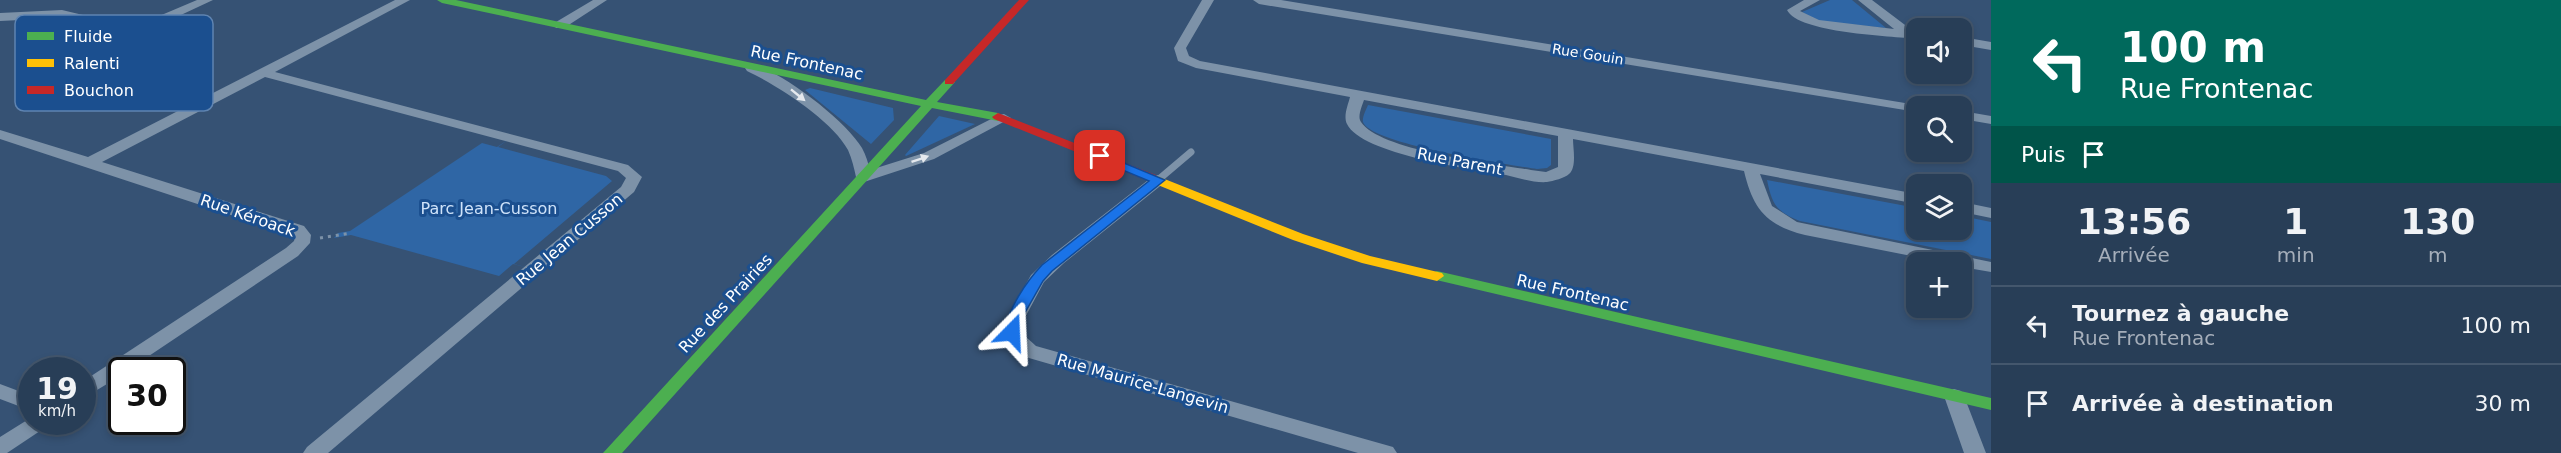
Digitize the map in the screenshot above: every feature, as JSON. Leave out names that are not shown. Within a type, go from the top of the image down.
[{"type":"street","points":[[172,15],[207,0]]},
{"type":"street","points":[[213,99],[404,0]]},
{"type":"street","name":"Rue Frontenac","points":[[442,0],[747,66],[1004,118],[1298,237],[1393,268],[1991,404]]},
{"type":"street","points":[[560,25],[600,0]]},
{"type":"street","name":"Rue des Prairies","points":[[622,451],[1024,0]]},
{"type":"street","points":[[1208,0],[1180,48],[1181,55],[1186,61],[1906,197]]},
{"type":"street","name":"Rue Gouin","points":[[1259,0],[1906,106]]},
{"type":"street","points":[[1814,0],[1795,8],[1793,10],[1795,14],[1816,23],[1906,33]]},
{"type":"street","points":[[1864,0],[1906,29]]},
{"type":"street","points":[[41,15],[66,15]]},
{"type":"street","points":[[0,17],[15,16]]},
{"type":"street","points":[[1972,43],[1991,46]]},
{"type":"street","points":[[747,66],[785,85],[847,137],[855,148],[864,177]]},
{"type":"street","name":"Rue Jean Cusson","points":[[264,73],[623,168],[634,177],[628,189],[314,453]]},
{"type":"street","name":"Rue Parent","points":[[1358,95],[1352,117],[1354,124],[1380,142],[1413,152],[1531,175],[1547,177],[1563,172],[1566,167],[1565,134]]},
{"type":"street","points":[[91,162],[190,111]]},
{"type":"street","points":[[1972,117],[1991,120]]},
{"type":"street","name":"Rue des Prairies","points":[[864,177],[929,156],[1004,118]]},
{"type":"street","name":"Rue Kéroack","points":[[0,134],[298,230],[303,235],[303,241],[292,252],[96,383]]},
{"type":"street","points":[[1751,168],[1761,204],[1786,223],[1805,230],[1991,267]]},
{"type":"street","name":"Rue Maurice-Langevin","points":[[1158,180],[1058,259],[1037,279],[1014,318],[1012,332],[1016,339],[1029,351],[1386,453]]},
{"type":"street","points":[[1972,209],[1991,213]]},
{"type":"street","points":[[0,390],[18,398]]},
{"type":"street","points":[[1954,396],[1975,453]]},
{"type":"street","points":[[0,447],[19,435]]},
{"type":"lane","points":[[1158,180],[1191,152]]},
{"type":"path","points":[[303,241],[351,233]]},
{"type":"green space","points":[[1830,0],[1852,0],[1886,28],[1819,21],[1802,12]]},
{"type":"green space","points":[[810,88],[893,108],[894,120],[871,144],[805,90]]},
{"type":"green space","points":[[1368,105],[1551,139],[1551,165],[1537,169],[1500,163],[1389,138],[1371,130],[1363,122]]},
{"type":"green space","points":[[939,116],[975,124],[906,156],[905,155]]},
{"type":"green space","name":"Parc Jean-Cusson","points":[[509,139],[498,147],[606,176],[612,181],[514,264],[533,269],[513,264],[499,276],[351,235],[334,238],[338,233],[350,231],[482,143],[497,147]]},
{"type":"green space","points":[[1767,180],[1906,206],[1906,240],[1972,240],[1972,218],[1991,222],[1991,259],[1972,255],[1972,252],[1956,252],[1800,221],[1780,210],[1771,195]]},
{"type":"traffic: fast","points":[[442,0],[901,99],[998,117]]},
{"type":"traffic: fast","points":[[612,453],[949,82]]},
{"type":"traffic: fast","points":[[1437,276],[1991,404]]},
{"type":"traffic: slow","points":[[1152,178],[1298,237],[1367,260],[1437,276]]},
{"type":"traffic: jam","points":[[949,82],[1024,0]]},
{"type":"traffic: jam","points":[[998,117],[1152,178]]},
{"type":"route","points":[[1012,332],[1014,318],[1037,279],[1047,268],[1158,180],[1100,156]]}]
